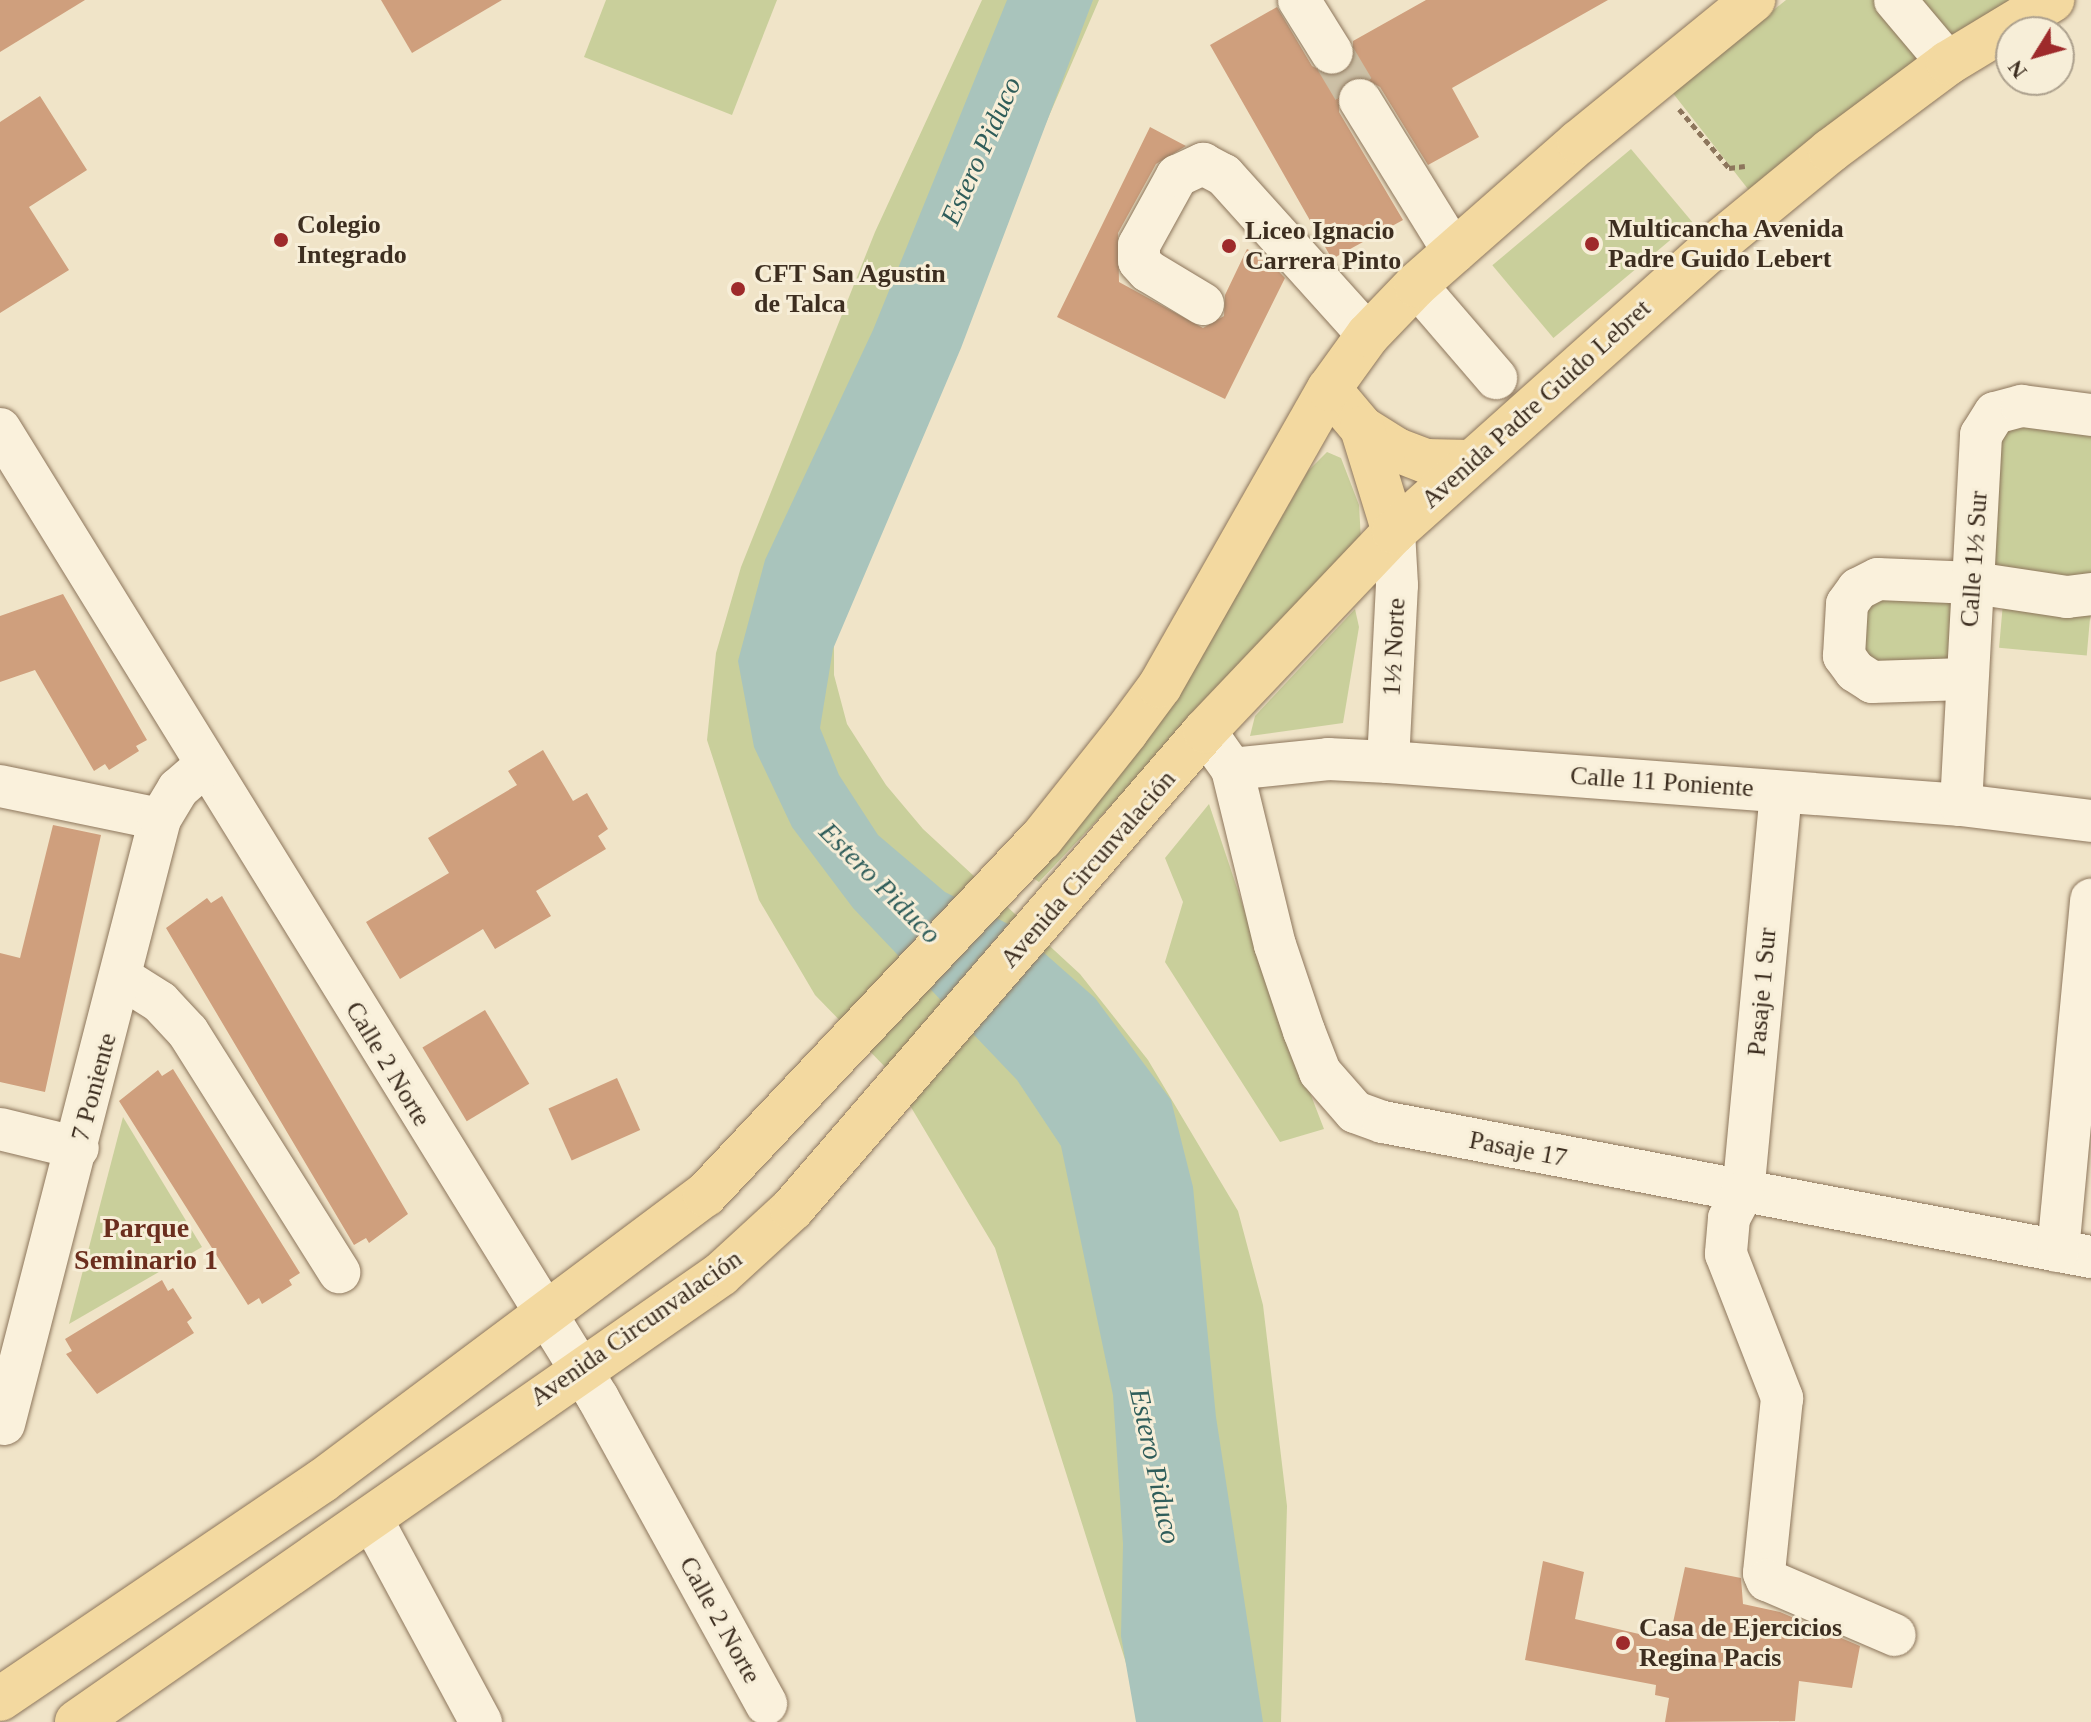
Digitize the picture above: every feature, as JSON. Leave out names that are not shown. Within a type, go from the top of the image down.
[{"type":"main road","points":[[0,1699],[322,1481],[705,1195],[1041,839],[1160,686],[1329,389],[1368,335],[1416,285],[1753,0]]},
{"type":"main road","name":"Avenida Padre Guido Lebret","points":[[1205,731],[1394,532],[1718,242],[1948,63],[2052,0]]},
{"type":"main road","points":[[1329,389],[1362,428],[1426,461],[1469,462]]},
{"type":"main road","points":[[1362,428],[1394,532]]},
{"type":"main road","name":"Avenida Circunvalación","points":[[77,1722],[721,1274],[792,1209],[1082,879],[1205,731]]},
{"type":"street","points":[[1299,0],[1332,53]]},
{"type":"street","points":[[1895,0],[1948,63]]},
{"type":"street","points":[[1360,100],[1454,252]]},
{"type":"street","points":[[1203,304],[1148,271],[1139,261],[1139,245],[1177,176],[1203,164],[1224,175],[1368,335]]},
{"type":"street","points":[[1416,285],[1496,378]]},
{"type":"street","name":"Calle 1½ Sur","points":[[1961,805],[1965,679],[1974,583],[1981,435],[1995,413],[2022,406],[2091,415]]},
{"type":"street","name":"Calle 2 Norte","points":[[0,429],[580,1371],[766,1704]]},
{"type":"street","name":"1½ Norte","points":[[1388,762],[1397,585],[1394,532]]},
{"type":"street","points":[[1965,679],[1872,682],[1855,671],[1844,656],[1847,604],[1858,589],[1878,579],[1974,583],[2067,597],[2091,594]]},
{"type":"street","name":"Pasaje 17","points":[[1205,731],[1232,769],[1275,945],[1320,1072],[1355,1112],[1383,1122],[2074,1254]]},
{"type":"street","name":"Calle 11 Poniente","points":[[1232,769],[1328,759],[1388,762],[1961,805],[2091,821]]},
{"type":"street","name":"7 Poniente","points":[[4,1424],[122,978],[160,819],[178,789],[206,765]]},
{"type":"street","points":[[0,786],[160,819]]},
{"type":"street","name":"Pasaje 1 Sur","points":[[1781,792],[1743,1192],[1729,1218],[1726,1254],[1783,1408],[1764,1573],[1767,1580],[1895,1635]]},
{"type":"street","points":[[2074,1254],[2091,900]]},
{"type":"street","points":[[122,978],[160,1002],[188,1032],[339,1272]]},
{"type":"street","points":[[0,1129],[78,1148]]},
{"type":"street","points":[[371,1518],[481,1722]]},
{"type":"path","points":[[1676,105],[1729,168],[1741,169],[1753,160]]},
{"type":"green space","points":[[606,0],[777,0],[732,115],[584,57]]},
{"type":"green space","points":[[982,0],[1099,0],[834,615],[834,675],[847,724],[886,785],[923,829],[1080,974],[1148,1060],[1238,1211],[1263,1305],[1287,1506],[1281,1722],[1137,1722],[1132,1682],[995,1248],[890,1072],[815,995],[759,900],[707,740],[716,653],[741,567],[875,232]]},
{"type":"green space","points":[[1786,0],[2020,0],[1755,198],[1672,92]]},
{"type":"green space","name":"Multicancha Avenida Padre Guido Lebert","points":[[1631,149],[1692,222],[1553,338],[1492,265]]},
{"type":"green space","points":[[2091,415],[2091,594],[1974,583],[1965,679],[1872,682],[1847,604],[1974,582],[1981,435]]},
{"type":"green space","points":[[1327,452],[1341,458],[1359,505],[1361,540],[1039,882],[1030,876],[1180,694],[1308,471]]},
{"type":"green space","points":[[2003,603],[2091,611],[2087,655],[1999,648]]},
{"type":"green space","points":[[1355,609],[1359,627],[1343,723],[1250,736],[1255,716]]},
{"type":"green space","points":[[1209,804],[1276,1005],[1324,1129],[1280,1142],[1165,962],[1183,902],[1165,858]]},
{"type":"green space","points":[[123,1117],[202,1247],[69,1324]]},
{"type":"water","name":"Estero Piduco","points":[[1007,0],[1093,0],[961,348],[833,649],[820,728],[839,775],[878,835],[945,892],[1016,928],[1095,998],[1171,1100],[1193,1187],[1216,1417],[1263,1722],[1136,1722],[1121,1636],[1123,1544],[1113,1395],[1061,1146],[1017,1080],[853,908],[792,827],[754,747],[738,661],[765,560],[873,330]]},
{"type":"building","points":[[0,0],[85,0],[0,52]]},
{"type":"building","points":[[381,0],[502,0],[412,53]]},
{"type":"building","points":[[1426,0],[1608,0],[1452,88],[1479,137],[1428,165],[1380,87],[1360,76],[1347,80],[1339,89],[1339,112],[1403,220],[1332,259],[1210,45],[1277,7],[1312,66],[1334,77],[1353,65],[1353,41]]},
{"type":"building","points":[[40,96],[87,170],[29,207],[69,270],[0,313],[0,122]]},
{"type":"building","points":[[1150,127],[1186,146],[1156,164],[1118,233],[1119,282],[1203,328],[1224,316],[1225,295],[1247,249],[1266,258],[1285,278],[1225,399],[1057,317]]},
{"type":"building","points":[[63,594],[147,740],[136,746],[139,751],[109,770],[105,764],[94,771],[35,670],[0,682],[0,616]]},
{"type":"building","points":[[543,750],[573,801],[587,793],[608,829],[598,836],[606,849],[536,891],[551,916],[495,949],[483,929],[400,979],[366,922],[449,873],[428,838],[517,785],[508,771]]},
{"type":"building","points":[[53,825],[101,835],[45,1092],[0,1082],[0,953],[20,958]]},
{"type":"building","points":[[222,896],[408,1214],[369,1243],[366,1238],[354,1245],[166,928],[207,898],[211,903]]},
{"type":"building","points":[[485,1010],[529,1084],[467,1121],[422,1048]]},
{"type":"building","points":[[173,1069],[300,1273],[289,1280],[292,1285],[262,1304],[259,1298],[248,1305],[119,1101],[158,1070],[162,1076]]},
{"type":"building","points":[[617,1078],[640,1130],[572,1161],[548,1109]]},
{"type":"building","points":[[162,1280],[168,1291],[173,1288],[192,1318],[187,1322],[194,1333],[97,1394],[66,1354],[72,1351],[65,1339]]},
{"type":"building","name":"Casa de Ejercicios Regina Pacis","points":[[1543,1561],[1584,1572],[1575,1619],[1669,1641],[1685,1567],[1741,1578],[1743,1604],[1780,1612],[1860,1646],[1852,1688],[1799,1681],[1795,1721],[1665,1722],[1669,1698],[1655,1695],[1656,1685],[1525,1660]]},
{"type":"tunnel","points":[[1332,53],[1360,100]]},
{"type":"place","name":"Colegio Integrado","points":[[281,240]]},
{"type":"place","name":"Multicancha Avenida Padre Guido Lebert","points":[[1592,244]]},
{"type":"place","name":"Liceo Ignacio Carrera Pinto","points":[[1229,246]]},
{"type":"place","name":"CFT San Agustin de Talca","points":[[738,289]]},
{"type":"place","name":"Casa de Ejercicios Regina Pacis","points":[[1623,1643]]},
{"type":"district","name":"Parque Seminario 1","points":[[146,1244]]}]
